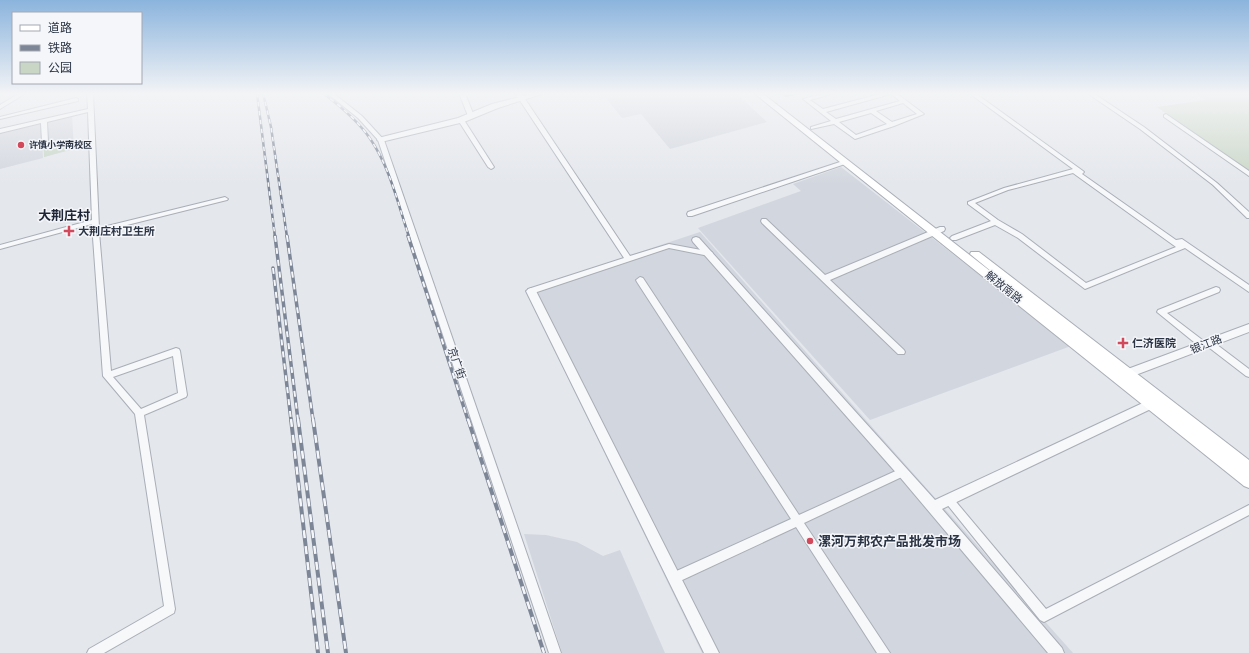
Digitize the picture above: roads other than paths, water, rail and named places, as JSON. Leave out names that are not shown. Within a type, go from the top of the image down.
[{"type":"main road","name":"解放南路","points":[[797,123],[938,230],[954,238],[1249,468]]},
{"type":"main road","name":"解放南路","points":[[807,123],[1249,482]]},
{"type":"street","points":[[22,126],[26,123]]},
{"type":"street","points":[[0,131],[33,123]]},
{"type":"street","points":[[44,123],[45,142]]},
{"type":"street","points":[[91,123],[95,226],[107,376],[138,413],[170,609],[93,653]]},
{"type":"street","name":"京广街","points":[[366,123],[381,140],[555,653]]},
{"type":"street","points":[[381,140],[447,123]]},
{"type":"street","points":[[463,123],[491,167]]},
{"type":"street","points":[[538,123],[628,259]]},
{"type":"street","points":[[813,128],[830,123]]},
{"type":"street","points":[[838,123],[856,137],[896,123]]},
{"type":"street","points":[[1015,123],[1249,289]]},
{"type":"street","points":[[1135,123],[1215,184],[1249,216]]},
{"type":"street","points":[[1177,123],[1249,174]]},
{"type":"street","points":[[690,214],[846,162]]},
{"type":"street","points":[[1074,171],[1182,247],[1085,286],[1020,236],[996,222],[970,203],[1006,189],[1074,171]]},
{"type":"street","points":[[0,247],[225,199]]},
{"type":"street","points":[[764,221],[901,352]]},
{"type":"street","points":[[954,238],[996,222]]},
{"type":"street","points":[[824,279],[938,230]]},
{"type":"street","points":[[696,240],[903,472],[1057,653]]},
{"type":"street","points":[[709,254],[669,246],[531,292],[712,653]]},
{"type":"street","points":[[640,280],[884,653]]},
{"type":"street","points":[[1216,290],[1161,312],[1249,374]]},
{"type":"street","name":"银江路","points":[[1118,377],[1249,328]]},
{"type":"street","points":[[107,376],[176,351],[183,395],[138,413]]},
{"type":"street","points":[[933,507],[1151,404]]},
{"type":"street","points":[[674,578],[903,472]]},
{"type":"street","points":[[949,500],[1044,616],[1249,510]]},
{"type":"railway","points":[[261,123],[275,237]]},
{"type":"railway","points":[[270,123],[287,237]]},
{"type":"railway","points":[[358,123],[369,137],[383,161],[393,186],[409,237]]},
{"type":"railway","points":[[275,236],[298,420]]},
{"type":"railway","points":[[287,236],[313,420]]},
{"type":"railway","points":[[408,236],[468,420]]},
{"type":"railway","points":[[273,268],[291,420]]},
{"type":"railway","points":[[291,419],[318,653]]},
{"type":"railway","points":[[298,419],[328,653]]},
{"type":"railway","points":[[313,419],[346,653]]},
{"type":"railway","points":[[468,419],[544,653]]},
{"type":"place","name":"许慎小学南校区","points":[[21,145]]},
{"type":"place","name":"大荆庄村卫生所","points":[[69,231]]},
{"type":"place","name":"仁济医院","points":[[1123,343]]},
{"type":"place","name":"漯河万邦农产品批发市场","points":[[810,541]]},
{"type":"district","name":"大荆庄村","points":[[64,215]]}]
